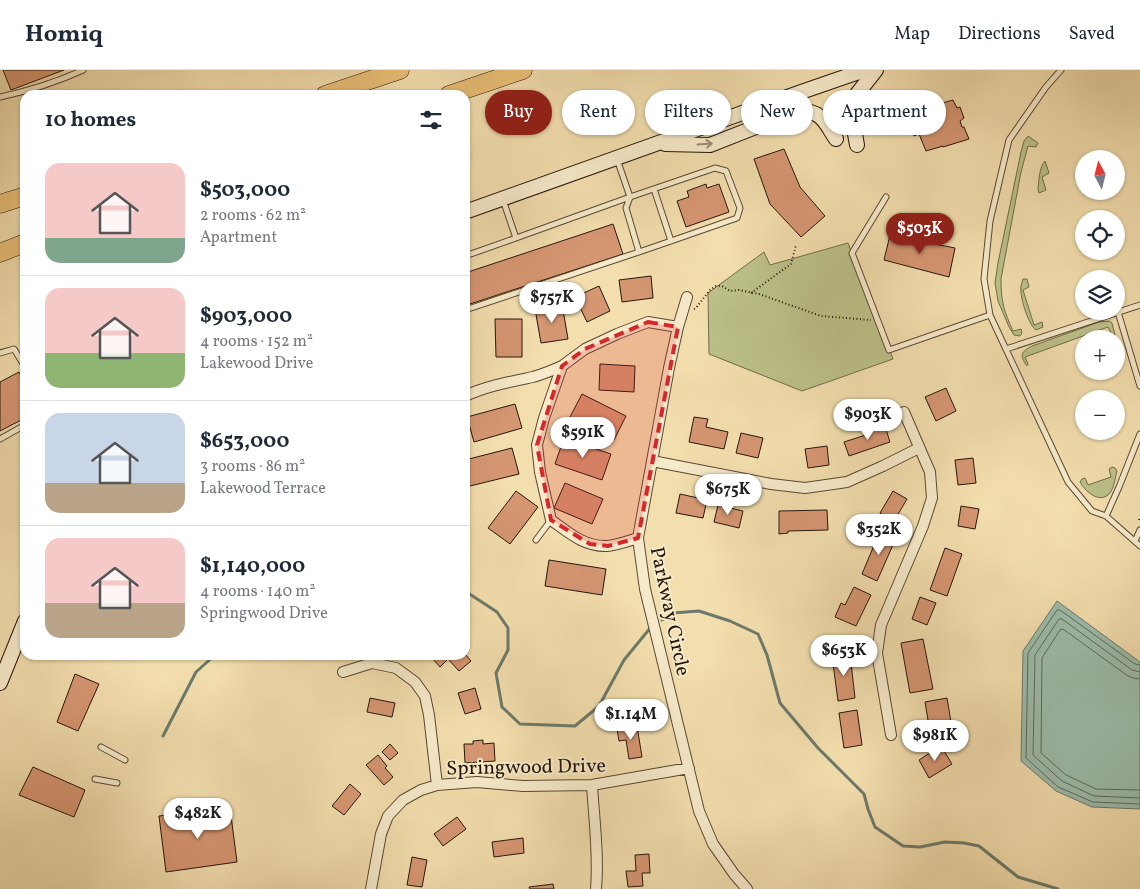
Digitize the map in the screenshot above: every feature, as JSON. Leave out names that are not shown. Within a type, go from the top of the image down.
[{"type":"highway","points":[[340,90],[400,70]]},
{"type":"highway","points":[[464,90],[523,70]]},
{"type":"highway","points":[[0,204],[20,198]]},
{"type":"highway","points":[[0,246],[20,239]]},
{"type":"highway","points":[[0,253],[20,245]]},
{"type":"main road","points":[[470,210],[865,70]]},
{"type":"main road","points":[[857,145],[851,112],[857,94],[876,70]]},
{"type":"main road","points":[[657,144],[710,144],[799,110],[821,116],[836,139]]},
{"type":"main road","points":[[0,683],[20,633]]},
{"type":"street","name":"Parkway Circle","points":[[687,297],[678,327],[638,538],[645,589],[700,811],[713,844],[747,889]]},
{"type":"street","points":[[470,394],[535,376],[562,366],[585,349],[648,322],[678,327]]},
{"type":"street","points":[[562,366],[537,445],[540,472],[550,520],[577,539],[590,544],[608,546],[638,538]]},
{"type":"street","points":[[890,735],[877,653],[881,624],[923,526],[932,498],[930,472],[904,412]]},
{"type":"street","points":[[652,461],[771,484],[804,488],[847,482],[919,448]]},
{"type":"street","points":[[343,672],[372,663],[396,668],[414,682],[425,696],[437,785]]},
{"type":"street","name":"Springwood Drive","points":[[371,889],[380,834],[388,816],[403,800],[421,790],[437,785],[477,782],[523,786],[592,785],[689,768]]},
{"type":"street","points":[[592,785],[596,837],[596,889]]},
{"type":"lane","points":[[26,90],[83,70]]},
{"type":"lane","points":[[1061,70],[1046,87],[1009,140],[990,221],[984,279],[990,315],[1068,482],[1092,511],[1106,516],[1140,546]]},
{"type":"lane","points":[[0,96],[20,91]]},
{"type":"lane","points":[[617,158],[630,197],[626,208],[639,252]]},
{"type":"lane","points":[[470,254],[715,168],[726,171],[740,208],[737,218],[470,308]]},
{"type":"lane","points":[[654,189],[671,241]]},
{"type":"lane","points":[[886,197],[852,253],[889,350],[990,315]]},
{"type":"lane","points":[[502,199],[516,238]]},
{"type":"lane","points":[[1125,310],[1140,305]]},
{"type":"lane","points":[[1006,349],[1094,320]]},
{"type":"lane","points":[[1121,320],[1140,386]]},
{"type":"lane","points":[[0,353],[14,349],[20,359]]},
{"type":"lane","points":[[0,438],[20,428]]},
{"type":"lane","points":[[1106,516],[1140,434]]},
{"type":"lane","points":[[536,540],[550,520]]},
{"type":"lane","points":[[1135,541],[1140,530]]},
{"type":"lane","points":[[101,747],[125,760]]},
{"type":"lane","points":[[95,779],[117,784]]},
{"type":"path","points":[[751,293],[791,264],[796,245]]},
{"type":"path","points":[[681,317],[696,308],[710,290],[716,286],[722,286],[730,291],[738,290],[759,294],[821,316],[878,321]]},
{"type":"highlighted area","points":[[648,322],[678,327],[638,538],[608,546],[590,544],[551,520],[537,445],[562,366],[585,349]]},
{"type":"green space","points":[[1028,136],[1038,143],[1036,147],[1028,146],[1021,172],[1001,279],[1002,300],[1005,312],[1013,331],[1021,329],[1022,332],[1019,336],[1014,335],[1009,327],[998,301],[995,283],[1021,152],[1024,141]]},
{"type":"green space","points":[[1045,161],[1049,173],[1042,177],[1046,190],[1039,193],[1040,174]]},
{"type":"green space","points":[[848,243],[893,359],[802,391],[709,354],[708,293],[764,252],[770,265]]},
{"type":"green space","points":[[1023,279],[1027,279],[1029,287],[1023,290],[1034,325],[1042,322],[1043,327],[1036,330],[1028,318],[1022,301],[1021,288]]},
{"type":"green space","points":[[1109,321],[1112,323],[1114,330],[1110,330],[1108,327],[1100,330],[1077,330],[1099,322]]},
{"type":"green space","points":[[1075,331],[1075,339],[1025,357],[1027,366],[1022,354],[1032,346]]},
{"type":"green space","points":[[1112,467],[1117,471],[1115,480],[1111,492],[1105,497],[1101,498],[1093,495],[1080,482],[1085,478],[1088,485],[1111,477],[1109,469]]},
{"type":"water","points":[[1057,601],[1140,662],[1140,809],[1092,807],[1056,791],[1021,761],[1023,651]]},
{"type":"building","points":[[3,70],[64,70],[11,90]]},
{"type":"building","points":[[953,100],[957,108],[960,107],[964,118],[960,121],[969,139],[926,151],[919,135],[946,135],[946,102]]},
{"type":"building","points":[[784,149],[800,187],[825,216],[801,237],[770,204],[754,159]]},
{"type":"building","points":[[706,184],[707,188],[719,184],[729,212],[686,227],[677,201],[689,197],[687,191]]},
{"type":"building","points":[[613,224],[623,254],[470,304],[470,271]]},
{"type":"building","points":[[890,235],[955,248],[949,277],[884,260]]},
{"type":"building","points":[[651,276],[653,298],[622,302],[619,280]]},
{"type":"building","points":[[599,286],[610,311],[587,322],[575,297]]},
{"type":"building","points":[[562,304],[568,339],[541,343],[535,309]]},
{"type":"building","points":[[495,319],[522,319],[522,357],[496,357]]},
{"type":"building","points":[[600,364],[635,366],[634,392],[599,390]]},
{"type":"building","points":[[19,372],[20,374],[20,421],[0,431],[0,382]]},
{"type":"building","points":[[946,388],[956,411],[936,421],[925,397]]},
{"type":"building","points":[[582,394],[626,416],[614,440],[570,417]]},
{"type":"building","points":[[515,404],[522,428],[474,442],[470,428],[470,416]]},
{"type":"building","points":[[694,417],[708,419],[706,427],[728,432],[724,449],[689,442]]},
{"type":"building","points":[[884,423],[890,442],[849,456],[844,442],[872,433],[871,427]]},
{"type":"building","points":[[741,433],[763,438],[758,458],[736,453]]},
{"type":"building","points":[[564,438],[611,454],[602,480],[555,464]]},
{"type":"building","points":[[827,446],[829,465],[808,468],[805,449]]},
{"type":"building","points":[[512,448],[519,474],[470,486],[470,459]]},
{"type":"building","points":[[973,458],[976,483],[958,485],[955,460]]},
{"type":"building","points":[[565,483],[603,499],[592,524],[554,508]]},
{"type":"building","points":[[516,491],[538,507],[510,544],[488,528]]},
{"type":"building","points":[[893,491],[907,499],[894,521],[880,513]]},
{"type":"building","points":[[680,494],[707,500],[703,518],[676,513]]},
{"type":"building","points":[[718,505],[743,511],[739,528],[714,522]]},
{"type":"building","points":[[961,506],[979,509],[975,529],[958,526]]},
{"type":"building","points":[[827,510],[828,530],[788,531],[788,533],[779,534],[779,511]]},
{"type":"building","points":[[880,531],[896,538],[877,581],[862,574]]},
{"type":"building","points":[[945,548],[962,554],[947,596],[930,590]]},
{"type":"building","points":[[549,560],[606,569],[602,595],[545,586]]},
{"type":"building","points":[[854,587],[871,595],[856,626],[835,617],[841,603],[845,605]]},
{"type":"building","points":[[920,597],[936,603],[927,625],[912,619]]},
{"type":"building","points":[[923,639],[933,689],[910,693],[901,643]]},
{"type":"building","points":[[850,654],[855,698],[838,701],[832,656]]},
{"type":"building","points":[[434,660],[447,660],[440,667]]},
{"type":"building","points":[[449,660],[470,660],[471,661],[459,671]]},
{"type":"building","points":[[75,674],[99,684],[78,731],[57,722]]},
{"type":"building","points":[[475,688],[481,709],[465,714],[458,693]]},
{"type":"building","points":[[370,698],[395,703],[392,717],[367,712]]},
{"type":"building","points":[[947,698],[951,722],[929,726],[925,702]]},
{"type":"building","points":[[857,710],[862,745],[844,748],[839,713]]},
{"type":"building","points":[[637,726],[642,757],[629,759],[626,740],[619,741],[617,729]]},
{"type":"building","points":[[483,740],[483,744],[494,743],[495,761],[465,763],[464,744],[473,744],[473,741]]},
{"type":"building","points":[[390,744],[398,753],[390,760],[382,752]]},
{"type":"building","points":[[941,746],[952,764],[929,778],[919,760]]},
{"type":"building","points":[[378,755],[387,766],[385,768],[393,777],[384,785],[366,765]]},
{"type":"building","points":[[33,767],[85,790],[74,817],[19,795]]},
{"type":"building","points":[[350,784],[361,794],[344,815],[332,806]]},
{"type":"building","points":[[230,808],[237,862],[166,872],[159,816]]},
{"type":"building","points":[[457,817],[466,829],[443,846],[434,834]]},
{"type":"building","points":[[523,838],[524,853],[494,857],[492,842]]},
{"type":"building","points":[[649,854],[650,873],[642,873],[643,886],[628,887],[626,871],[636,871],[635,855]]},
{"type":"building","points":[[412,857],[427,860],[422,887],[407,885]]},
{"type":"building","points":[[553,884],[554,889],[530,889],[529,887]]},
{"type":"waterway","points":[[470,594],[497,612],[508,628],[508,650],[496,673],[502,707],[520,724],[575,726],[599,706],[624,660],[651,627]]},
{"type":"waterway","points":[[662,620],[673,613],[699,611],[730,621],[758,634],[767,655],[780,703],[818,748],[864,794],[875,827],[903,846],[920,847],[945,842],[979,846],[1018,877],[1058,889]]},
{"type":"waterway","points":[[163,736],[196,672],[209,660]]}]
